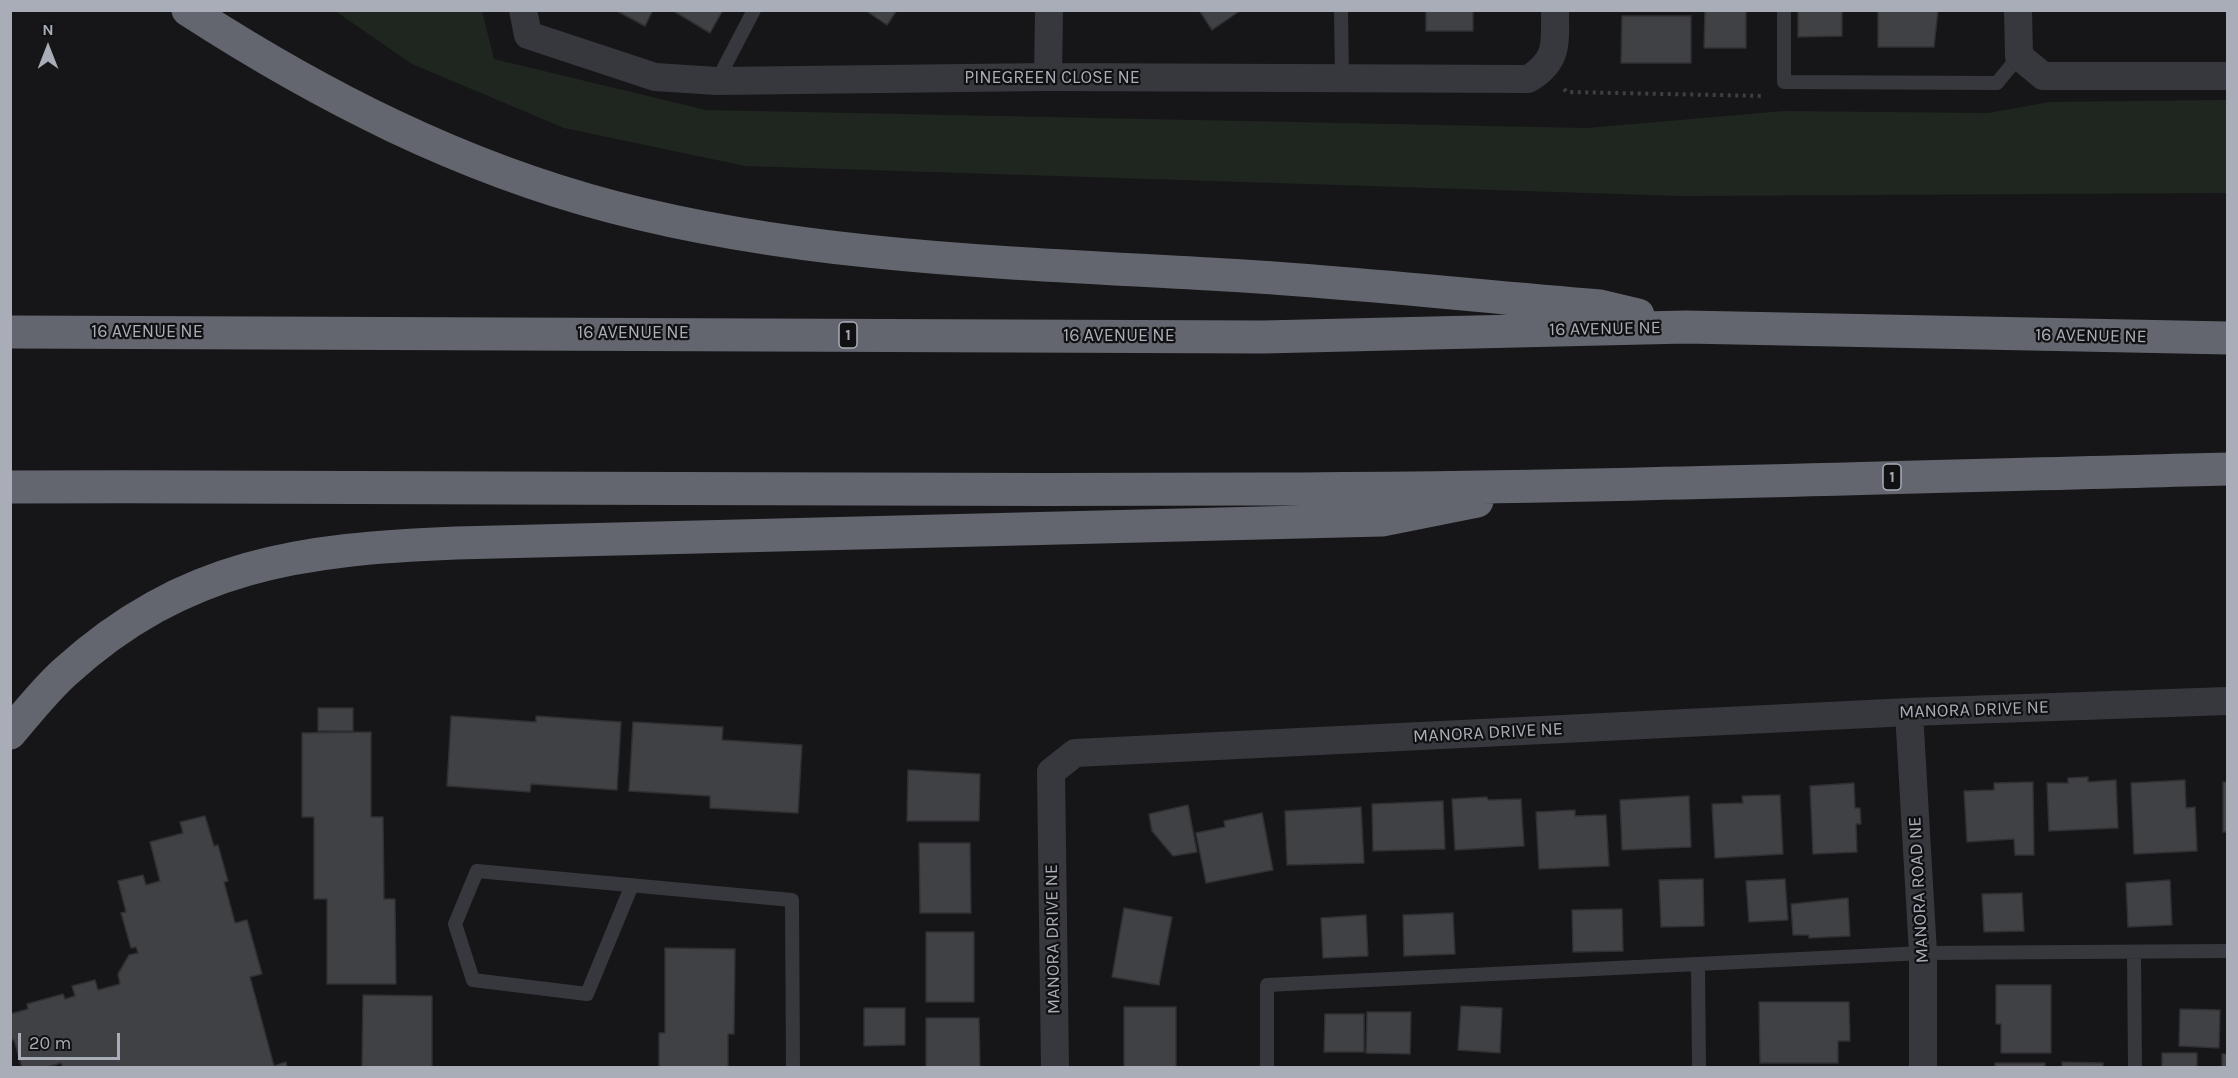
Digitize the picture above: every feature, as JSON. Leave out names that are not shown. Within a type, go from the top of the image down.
[{"type":"highway","points":[[188,10],[343,102],[443,150],[562,192],[684,223],[752,237],[841,248],[1022,263],[1256,276],[1600,306],[1686,327]]},
{"type":"highway","name":"16 AVENUE NE","points":[[10,332],[1263,337],[1686,327],[2228,338]]},
{"type":"highway","name":"1","points":[[10,487],[548,486],[1258,489],[1556,486],[2228,469]]},
{"type":"highway","points":[[10,733],[64,673],[140,616],[181,593],[229,573],[296,557],[380,546],[456,543],[1382,520],[1556,486]]},
{"type":"street","name":"PINEGREEN CLOSE NE","points":[[523,10],[528,35],[655,77],[717,81],[1048,77],[1528,78],[1543,70]]},
{"type":"street","points":[[1543,70],[1555,50],[1555,10]]},
{"type":"street","points":[[2018,10],[2019,56],[2043,76],[2228,75]]},
{"type":"street","points":[[1048,77],[1049,12]]},
{"type":"street","name":"MANORA DRIVE NE","points":[[1055,1068],[1051,772],[1076,753],[1909,712],[2228,701]]},
{"type":"street","name":"MANORA ROAD NE","points":[[1909,712],[1923,953],[1923,1068]]},
{"type":"lane","points":[[717,81],[754,10]]},
{"type":"lane","points":[[1341,10],[1342,79]]},
{"type":"lane","points":[[1784,10],[1784,82],[1997,83],[2019,56]]},
{"type":"lane","points":[[632,885],[587,994],[473,980],[455,924],[477,871],[632,885],[792,900],[793,1068]]},
{"type":"lane","points":[[1267,1068],[1267,985],[1923,953],[2228,951]]},
{"type":"lane","points":[[2134,953],[2135,1068]]},
{"type":"lane","points":[[1698,965],[1700,1068]]},
{"type":"path","points":[[1543,70],[1567,92],[1767,96],[1784,82]]},
{"type":"shaded area","points":[[335,11],[482,11],[494,59],[706,110],[1587,128],[1784,111],[1988,113],[2050,102],[2227,100],[2227,193],[1681,196],[745,166],[564,128],[412,64]]},
{"type":"building","points":[[615,10],[653,10],[645,26]]},
{"type":"building","points":[[672,10],[723,10],[710,33]]},
{"type":"building","points":[[865,10],[897,10],[887,25]]},
{"type":"building","points":[[1199,10],[1241,10],[1212,30]]},
{"type":"building","points":[[1426,10],[1473,10],[1473,31],[1426,31]]},
{"type":"building","points":[[1705,10],[1746,10],[1746,48],[1704,48]]},
{"type":"building","points":[[1798,10],[1842,10],[1842,36],[1798,37]]},
{"type":"building","points":[[1878,10],[1938,10],[1934,47],[1878,47]]},
{"type":"building","points":[[1622,16],[1691,16],[1691,63],[1621,63]]},
{"type":"building","points":[[318,708],[353,708],[353,731],[318,731]]},
{"type":"building","points":[[451,716],[536,722],[536,716],[621,722],[617,790],[531,784],[530,792],[447,786]]},
{"type":"building","points":[[633,722],[723,727],[722,740],[802,745],[798,813],[710,808],[710,796],[629,791]]},
{"type":"building","points":[[371,732],[371,817],[383,817],[384,899],[395,899],[396,984],[327,984],[327,899],[314,899],[314,817],[302,817],[302,733]]},
{"type":"building","points":[[908,770],[980,774],[979,821],[907,821]]},
{"type":"building","points":[[2088,777],[2088,782],[2116,780],[2118,828],[2049,831],[2047,783],[2068,783],[2068,778]]},
{"type":"building","points":[[2185,780],[2186,808],[2195,807],[2197,851],[2134,854],[2131,783]]},
{"type":"building","points":[[2033,782],[2034,855],[2015,855],[2014,839],[1967,842],[1964,791],[1994,790],[1994,783]]},
{"type":"building","points":[[2223,782],[2228,782],[2228,832],[2223,832]]},
{"type":"building","points":[[1854,783],[1855,808],[1860,808],[1861,824],[1856,824],[1857,852],[1813,854],[1810,786]]},
{"type":"building","points":[[1780,795],[1783,854],[1715,858],[1712,804],[1743,803],[1742,796]]},
{"type":"building","points":[[1689,796],[1691,847],[1622,850],[1620,800]]},
{"type":"building","points":[[1487,797],[1488,800],[1521,799],[1524,846],[1455,850],[1452,799]]},
{"type":"building","points":[[1443,801],[1445,849],[1373,851],[1372,804]]},
{"type":"building","points":[[1188,805],[1197,852],[1173,856],[1152,831],[1149,814]]},
{"type":"building","points":[[1361,807],[1364,863],[1287,865],[1285,811]]},
{"type":"building","points":[[1575,810],[1575,816],[1606,815],[1609,866],[1539,869],[1536,812]]},
{"type":"building","points":[[1262,813],[1273,870],[1206,883],[1196,833],[1225,827],[1224,821]]},
{"type":"building","points":[[205,816],[214,846],[218,845],[228,881],[224,882],[235,923],[247,920],[262,974],[250,977],[274,1066],[286,1062],[287,1068],[63,1068],[61,1063],[44,1068],[22,1068],[14,1040],[10,1040],[10,1014],[28,1009],[27,1004],[63,994],[65,999],[75,996],[72,986],[95,980],[98,990],[120,984],[118,974],[129,955],[138,953],[136,947],[131,948],[121,913],[126,912],[118,881],[143,875],[146,885],[160,881],[150,842],[183,833],[180,822]]},
{"type":"building","points":[[919,843],[970,843],[971,913],[920,913]]},
{"type":"building","points":[[1703,879],[1704,926],[1661,927],[1659,880]]},
{"type":"building","points":[[1785,879],[1788,920],[1749,922],[1746,881]]},
{"type":"building","points":[[2170,880],[2172,925],[2128,927],[2126,883]]},
{"type":"building","points":[[2022,893],[2024,931],[1984,932],[1982,894]]},
{"type":"building","points":[[1848,898],[1850,936],[1809,938],[1809,935],[1793,935],[1791,904]]},
{"type":"building","points":[[1124,908],[1172,917],[1159,985],[1112,977]]},
{"type":"building","points":[[1622,909],[1623,951],[1573,952],[1572,910]]},
{"type":"building","points":[[1453,913],[1455,954],[1404,956],[1403,915]]},
{"type":"building","points":[[1366,915],[1368,956],[1323,958],[1321,918]]},
{"type":"building","points":[[926,932],[974,932],[974,1002],[926,1002]]},
{"type":"building","points":[[665,948],[735,949],[734,1034],[728,1034],[728,1068],[659,1068],[659,1033],[665,1033]]},
{"type":"building","points":[[1996,985],[2051,985],[2051,1053],[2001,1053],[2001,1024],[1996,1024]]},
{"type":"building","points":[[363,995],[432,996],[432,1068],[362,1068]]},
{"type":"building","points":[[1759,1002],[1849,1002],[1850,1041],[1838,1041],[1838,1063],[1760,1063]]},
{"type":"building","points":[[1461,1006],[1502,1008],[1500,1053],[1458,1050]]},
{"type":"building","points":[[1124,1007],[1176,1007],[1176,1068],[1124,1068]]},
{"type":"building","points":[[864,1008],[905,1008],[905,1045],[864,1046]]},
{"type":"building","points":[[2180,1009],[2220,1010],[2219,1048],[2179,1046]]},
{"type":"building","points":[[1367,1012],[1411,1012],[1410,1054],[1366,1053]]},
{"type":"building","points":[[1325,1014],[1364,1014],[1364,1052],[1324,1052]]},
{"type":"building","points":[[926,1018],[979,1018],[980,1068],[926,1068]]},
{"type":"building","points":[[2162,1053],[2197,1053],[2197,1068],[2162,1068]]},
{"type":"building","points":[[2222,1054],[2228,1054],[2228,1068],[2222,1068]]},
{"type":"building","points":[[2062,1062],[2103,1063],[2103,1068],[2062,1068]]},
{"type":"building","points":[[1995,1063],[2045,1063],[2045,1068],[1995,1068]]}]
